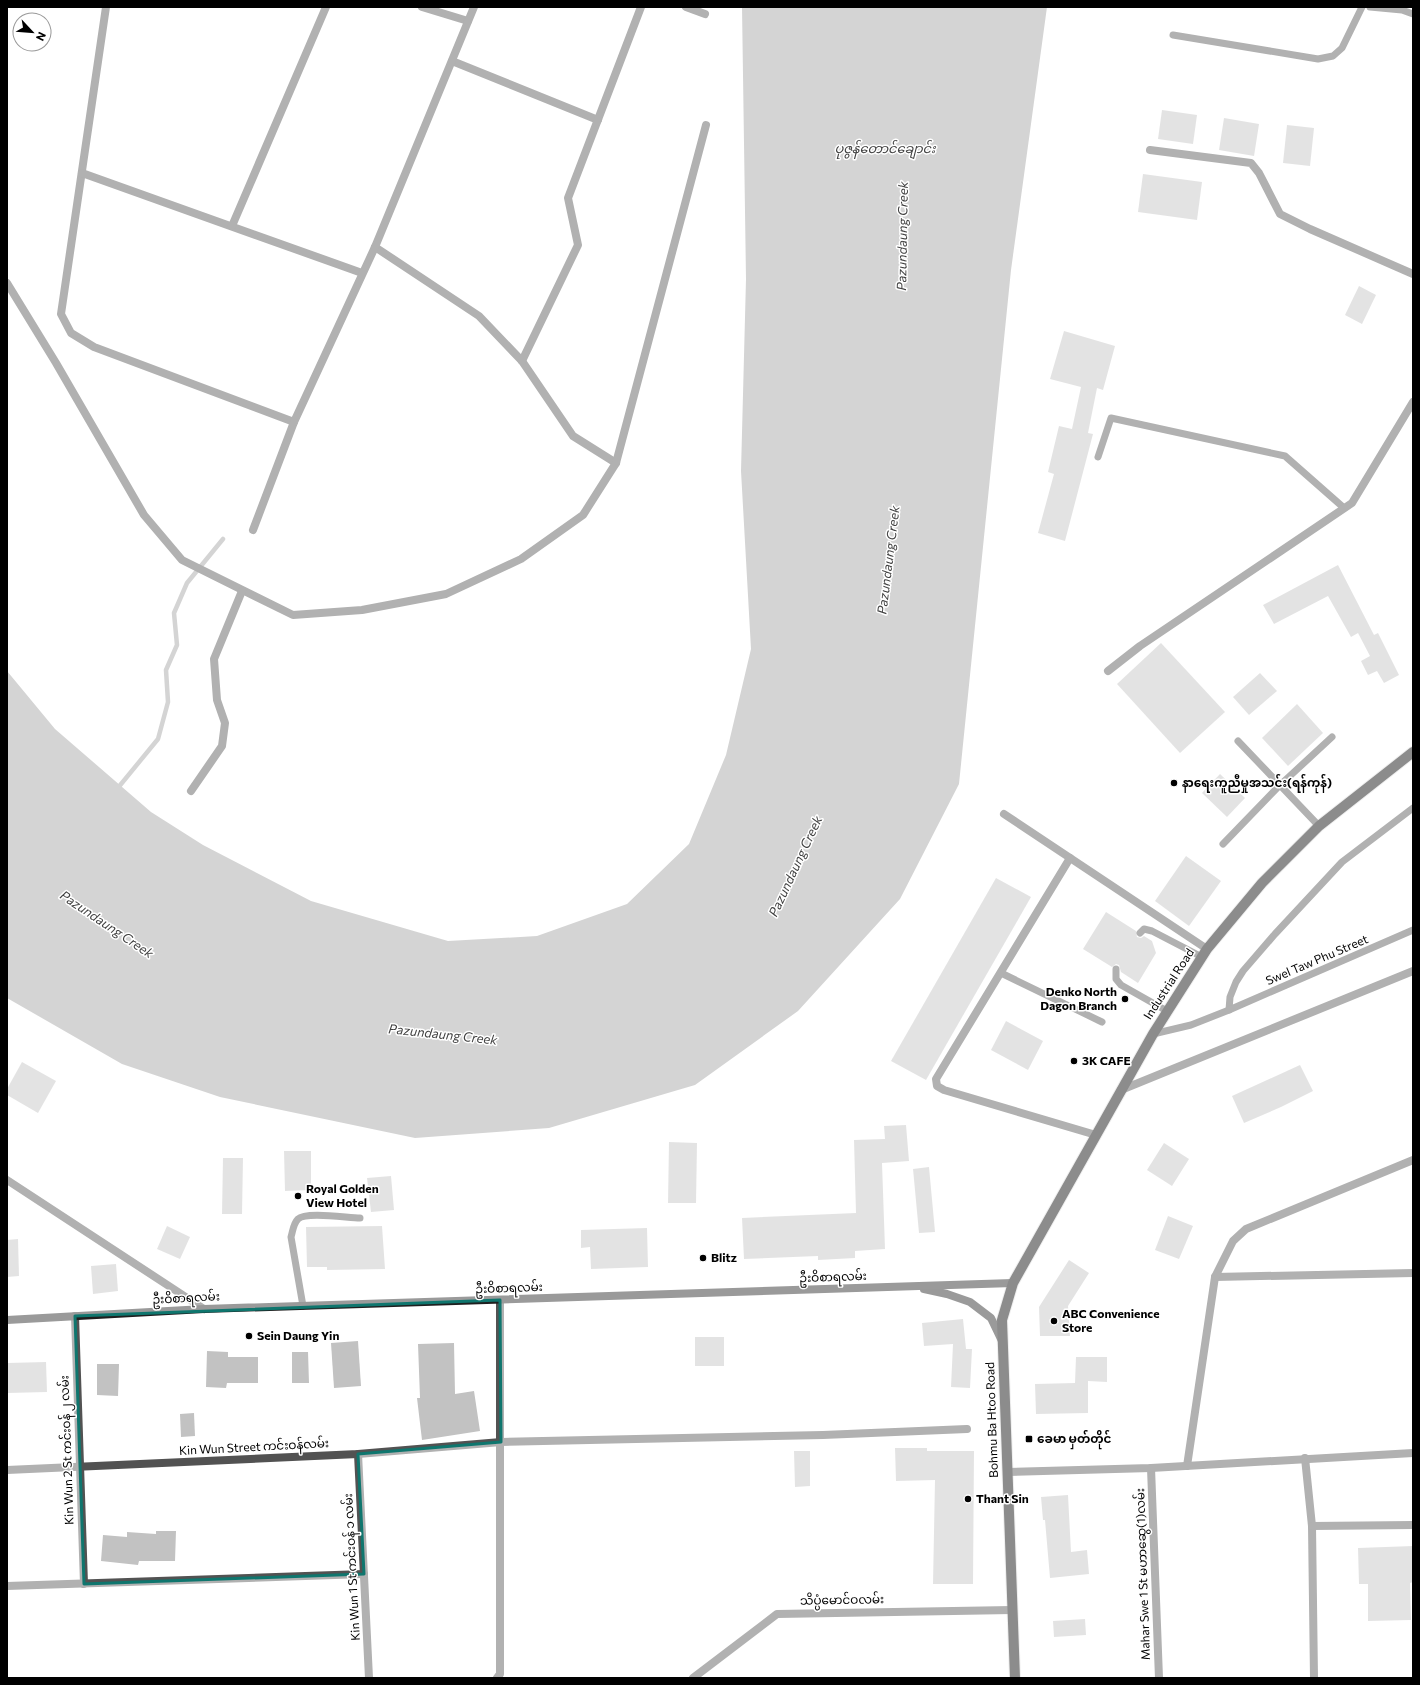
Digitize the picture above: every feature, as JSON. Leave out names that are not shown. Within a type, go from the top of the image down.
[{"type":"main road","name":"Industrial Road","points":[[1013,1284],[1153,1034],[1205,953],[1262,883],[1319,826],[1413,752]]},
{"type":"main road","name":"ဦးဝိစာရလမ်း","points":[[7,1320],[204,1309],[1013,1284]]},
{"type":"main road","name":"Bohmu Ba Htoo Road","points":[[1013,1284],[1002,1320],[1002,1343],[1015,1678]]},
{"type":"main road","points":[[911,1287],[947,1294],[970,1302],[991,1318],[1002,1343]]},
{"type":"street","points":[[106,7],[61,314],[71,333],[94,348],[294,422]]},
{"type":"street","points":[[232,226],[326,7]]},
{"type":"street","points":[[422,7],[468,22]]},
{"type":"street","points":[[254,530],[294,422],[375,247],[474,7]]},
{"type":"street","points":[[522,361],[578,245],[568,198],[641,7]]},
{"type":"street","points":[[686,7],[705,14]]},
{"type":"street","points":[[452,61],[598,120]]},
{"type":"street","points":[[7,283],[56,363],[144,515],[182,560],[293,616],[362,610],[446,594],[522,559],[584,515],[616,463],[706,125]]},
{"type":"street","points":[[1150,150],[1251,163],[1259,173],[1280,214],[1310,229],[1413,274]]},
{"type":"street","points":[[82,174],[362,273]]},
{"type":"street","points":[[375,247],[479,316],[522,361],[573,436],[616,463]]},
{"type":"street","points":[[1108,671],[1140,646],[1352,503],[1413,402]]},
{"type":"street","points":[[191,791],[222,746],[225,723],[217,700],[214,659],[242,591]]},
{"type":"street","points":[[1004,814],[1070,858],[1205,953]]},
{"type":"street","points":[[1070,858],[936,1079],[937,1086],[944,1090],[1096,1135]]},
{"type":"street","points":[[1121,1090],[1413,971]]},
{"type":"street","points":[[1187,1466],[1215,1277],[1233,1241],[1246,1229],[1413,1160]]},
{"type":"street","points":[[7,1180],[204,1309]]},
{"type":"street","points":[[1215,1277],[1413,1273]]},
{"type":"street","points":[[497,1678],[500,1674],[500,1300]]},
{"type":"street","name":"Kin Wun 2 St ကင်းဝန် ၂ လမ်း","points":[[75,1316],[84,1584]]},
{"type":"street","name":"Kin Wun Street ကင်းဝန်လမ်း","points":[[7,1470],[358,1454],[501,1442],[823,1435],[967,1428]]},
{"type":"street","points":[[1007,1472],[1151,1468],[1413,1453]]},
{"type":"street","name":"Kin Wun 1 St ကင်းဝန် ၁ လမ်း","points":[[358,1454],[369,1678]]},
{"type":"street","points":[[1306,1458],[1312,1526],[1314,1678]]},
{"type":"street","name":"Mahar Swe 1 St မဟာဆွေ(1)လမ်း","points":[[1151,1468],[1159,1678]]},
{"type":"street","points":[[1312,1526],[1413,1526]]},
{"type":"street","points":[[7,1586],[364,1574]]},
{"type":"street","name":"သိပ္ပံမောင်ဝလမ်း","points":[[693,1678],[777,1614],[1012,1610]]},
{"type":"lane","points":[[1173,35],[1318,59],[1333,56],[1342,48],[1362,7]]},
{"type":"lane","points":[[1370,7],[1402,10],[1413,14]]},
{"type":"lane","points":[[1098,457],[1111,418],[1285,456],[1344,508]]},
{"type":"lane","points":[[1224,844],[1279,786],[1332,737]]},
{"type":"lane","points":[[1238,741],[1279,786],[1319,826]]},
{"type":"lane","points":[[1229,1010],[1230,997],[1236,982],[1243,971],[1275,934],[1342,862],[1413,808]]},
{"type":"lane","points":[[1140,933],[1144,929],[1152,931],[1205,953]]},
{"type":"lane","name":"Swel Taw Phu Street","points":[[1153,1034],[1190,1025],[1229,1010],[1413,930]]},
{"type":"lane","points":[[1116,970],[1116,979],[1121,985],[1167,1011]]},
{"type":"lane","points":[[1001,973],[1102,1022]]},
{"type":"lane","points":[[303,1306],[291,1237],[298,1218],[308,1215],[360,1218]]},
{"type":"highlighted area","points":[[500,1300],[501,1442],[358,1454],[364,1574],[84,1584],[75,1316]]},
{"type":"water","name":"ပုဇွန်တောင်ချောင်း","points":[[742,7],[1047,7],[1011,270],[959,784],[900,899],[798,1011],[695,1085],[549,1128],[415,1138],[220,1097],[122,1064],[7,998],[7,671],[55,729],[151,812],[203,845],[311,901],[448,941],[537,936],[627,904],[689,844],[726,755],[751,649],[741,471],[746,279]]},
{"type":"building","points":[[1162,110],[1197,115],[1193,144],[1158,139]]},
{"type":"building","points":[[1224,118],[1259,124],[1254,156],[1219,150]]},
{"type":"building","points":[[1287,125],[1314,128],[1310,166],[1283,163]]},
{"type":"building","points":[[1143,174],[1202,182],[1197,220],[1138,212]]},
{"type":"building","points":[[1359,286],[1376,295],[1362,324],[1345,315]]},
{"type":"building","points":[[1064,331],[1115,346],[1103,390],[1097,388],[1088,433],[1093,434],[1065,541],[1038,533],[1054,474],[1048,472],[1059,426],[1072,429],[1081,387],[1050,379]]},
{"type":"building","points":[[1338,565],[1374,635],[1378,633],[1399,675],[1384,683],[1377,671],[1368,675],[1361,661],[1370,656],[1358,633],[1351,637],[1328,596],[1274,624],[1263,605]]},
{"type":"building","points":[[1161,643],[1225,712],[1180,753],[1117,684]]},
{"type":"building","points":[[1260,673],[1277,691],[1249,715],[1233,697]]},
{"type":"building","points":[[1297,704],[1323,733],[1288,766],[1262,738]]},
{"type":"building","points":[[1220,774],[1245,798],[1227,817],[1202,793]]},
{"type":"building","points":[[1186,856],[1221,881],[1189,926],[1155,901]]},
{"type":"building","points":[[996,878],[1031,897],[926,1080],[891,1061]]},
{"type":"building","points":[[1106,912],[1136,931],[1137,937],[1141,938],[1144,936],[1152,941],[1156,953],[1138,983],[1121,972],[1119,965],[1116,964],[1112,967],[1083,949]]},
{"type":"building","points":[[1006,1021],[1043,1041],[1028,1070],[991,1050]]},
{"type":"building","points":[[22,1062],[56,1081],[38,1113],[7,1095],[7,1089]]},
{"type":"building","points":[[1300,1065],[1313,1091],[1244,1123],[1232,1096]]},
{"type":"building","points":[[906,1125],[909,1161],[882,1163],[885,1249],[855,1251],[855,1258],[818,1260],[818,1256],[744,1259],[742,1218],[856,1213],[854,1140],[885,1139],[884,1126]]},
{"type":"building","points":[[669,1142],[697,1143],[696,1203],[668,1203]]},
{"type":"building","points":[[1164,1143],[1189,1159],[1172,1186],[1147,1170]]},
{"type":"building","points":[[284,1151],[311,1151],[311,1190],[285,1191]]},
{"type":"building","points":[[223,1158],[243,1158],[242,1214],[222,1214]]},
{"type":"building","points":[[929,1167],[935,1232],[919,1233],[913,1169]]},
{"type":"building","points":[[391,1176],[394,1210],[371,1212],[367,1178]]},
{"type":"building","points":[[1168,1216],[1193,1226],[1179,1259],[1155,1250]]},
{"type":"building","points":[[167,1226],[190,1237],[180,1259],[157,1249]]},
{"type":"building","points":[[382,1226],[385,1269],[327,1270],[327,1267],[307,1267],[306,1227]]},
{"type":"building","points":[[647,1228],[648,1267],[591,1269],[590,1247],[581,1248],[581,1230]]},
{"type":"building","points":[[18,1239],[19,1276],[7,1277],[7,1240]]},
{"type":"building","points":[[1069,1260],[1089,1273],[1068,1306],[1070,1336],[1040,1336],[1039,1307]]},
{"type":"building","points":[[116,1264],[118,1291],[93,1294],[91,1266]]},
{"type":"building","points":[[963,1319],[966,1349],[972,1349],[970,1388],[951,1387],[953,1344],[924,1346],[922,1323]]},
{"type":"building","points":[[695,1337],[724,1337],[724,1366],[695,1366]]},
{"type":"building","points":[[358,1341],[361,1386],[334,1388],[331,1343]]},
{"type":"building","points":[[454,1343],[455,1394],[474,1391],[480,1431],[422,1440],[417,1398],[420,1398],[418,1344]]},
{"type":"building","points":[[207,1351],[228,1352],[228,1357],[258,1357],[258,1383],[227,1383],[226,1388],[206,1387]]},
{"type":"building","points":[[292,1352],[308,1352],[309,1383],[292,1383]]},
{"type":"building","points":[[1076,1357],[1107,1357],[1107,1382],[1088,1381],[1088,1413],[1036,1414],[1035,1384],[1075,1383]]},
{"type":"building","points":[[46,1362],[47,1392],[8,1393],[7,1363]]},
{"type":"building","points":[[97,1364],[119,1364],[118,1396],[97,1395]]},
{"type":"building","points":[[194,1413],[195,1436],[181,1437],[180,1414]]},
{"type":"building","points":[[895,1448],[927,1448],[927,1451],[974,1451],[973,1584],[933,1584],[935,1480],[896,1481]]},
{"type":"building","points":[[794,1451],[810,1451],[810,1486],[795,1487]]},
{"type":"building","points":[[1068,1495],[1071,1552],[1087,1550],[1089,1574],[1050,1578],[1045,1520],[1043,1520],[1041,1497]]},
{"type":"building","points":[[156,1531],[176,1531],[175,1561],[139,1561],[138,1565],[101,1561],[103,1535],[127,1537],[127,1532],[156,1534]]},
{"type":"building","points":[[1413,1546],[1413,1582],[1410,1583],[1411,1620],[1368,1621],[1368,1584],[1359,1584],[1358,1548]]},
{"type":"building","points":[[1085,1619],[1086,1635],[1054,1637],[1053,1621]]},
{"type":"waterway","points":[[117,789],[158,739],[168,702],[166,670],[177,645],[174,613],[187,583],[223,539]]},
{"type":"place","name":"နာရေးကူညီမှုအသင်း(ရန်ကုန်)","points":[[1174,783]]},
{"type":"place","name":"Denko North Dagon Branch","points":[[1125,999]]},
{"type":"place","name":"3K CAFE","points":[[1074,1061]]},
{"type":"place","name":"Royal Golden View Hotel","points":[[298,1196]]},
{"type":"place","name":"Blitz","points":[[703,1258]]},
{"type":"place","name":"ABC Convenience Store","points":[[1054,1321]]},
{"type":"place","name":"Sein Daung Yin","points":[[249,1336]]},
{"type":"place","name":"ခေမာ မှတ်တိုင်","points":[[1029,1439]]},
{"type":"place","name":"Thant Sin","points":[[968,1499]]},
{"type":"water label","name":"Pazundaung Creek","points":[[902,236]]},
{"type":"water label","name":"Pazundaung Creek","points":[[888,560]]},
{"type":"water label","name":"Pazundaung Creek","points":[[795,866]]},
{"type":"water label","name":"Pazundaung Creek","points":[[107,924]]},
{"type":"water label","name":"Pazundaung Creek","points":[[443,1034]]}]
